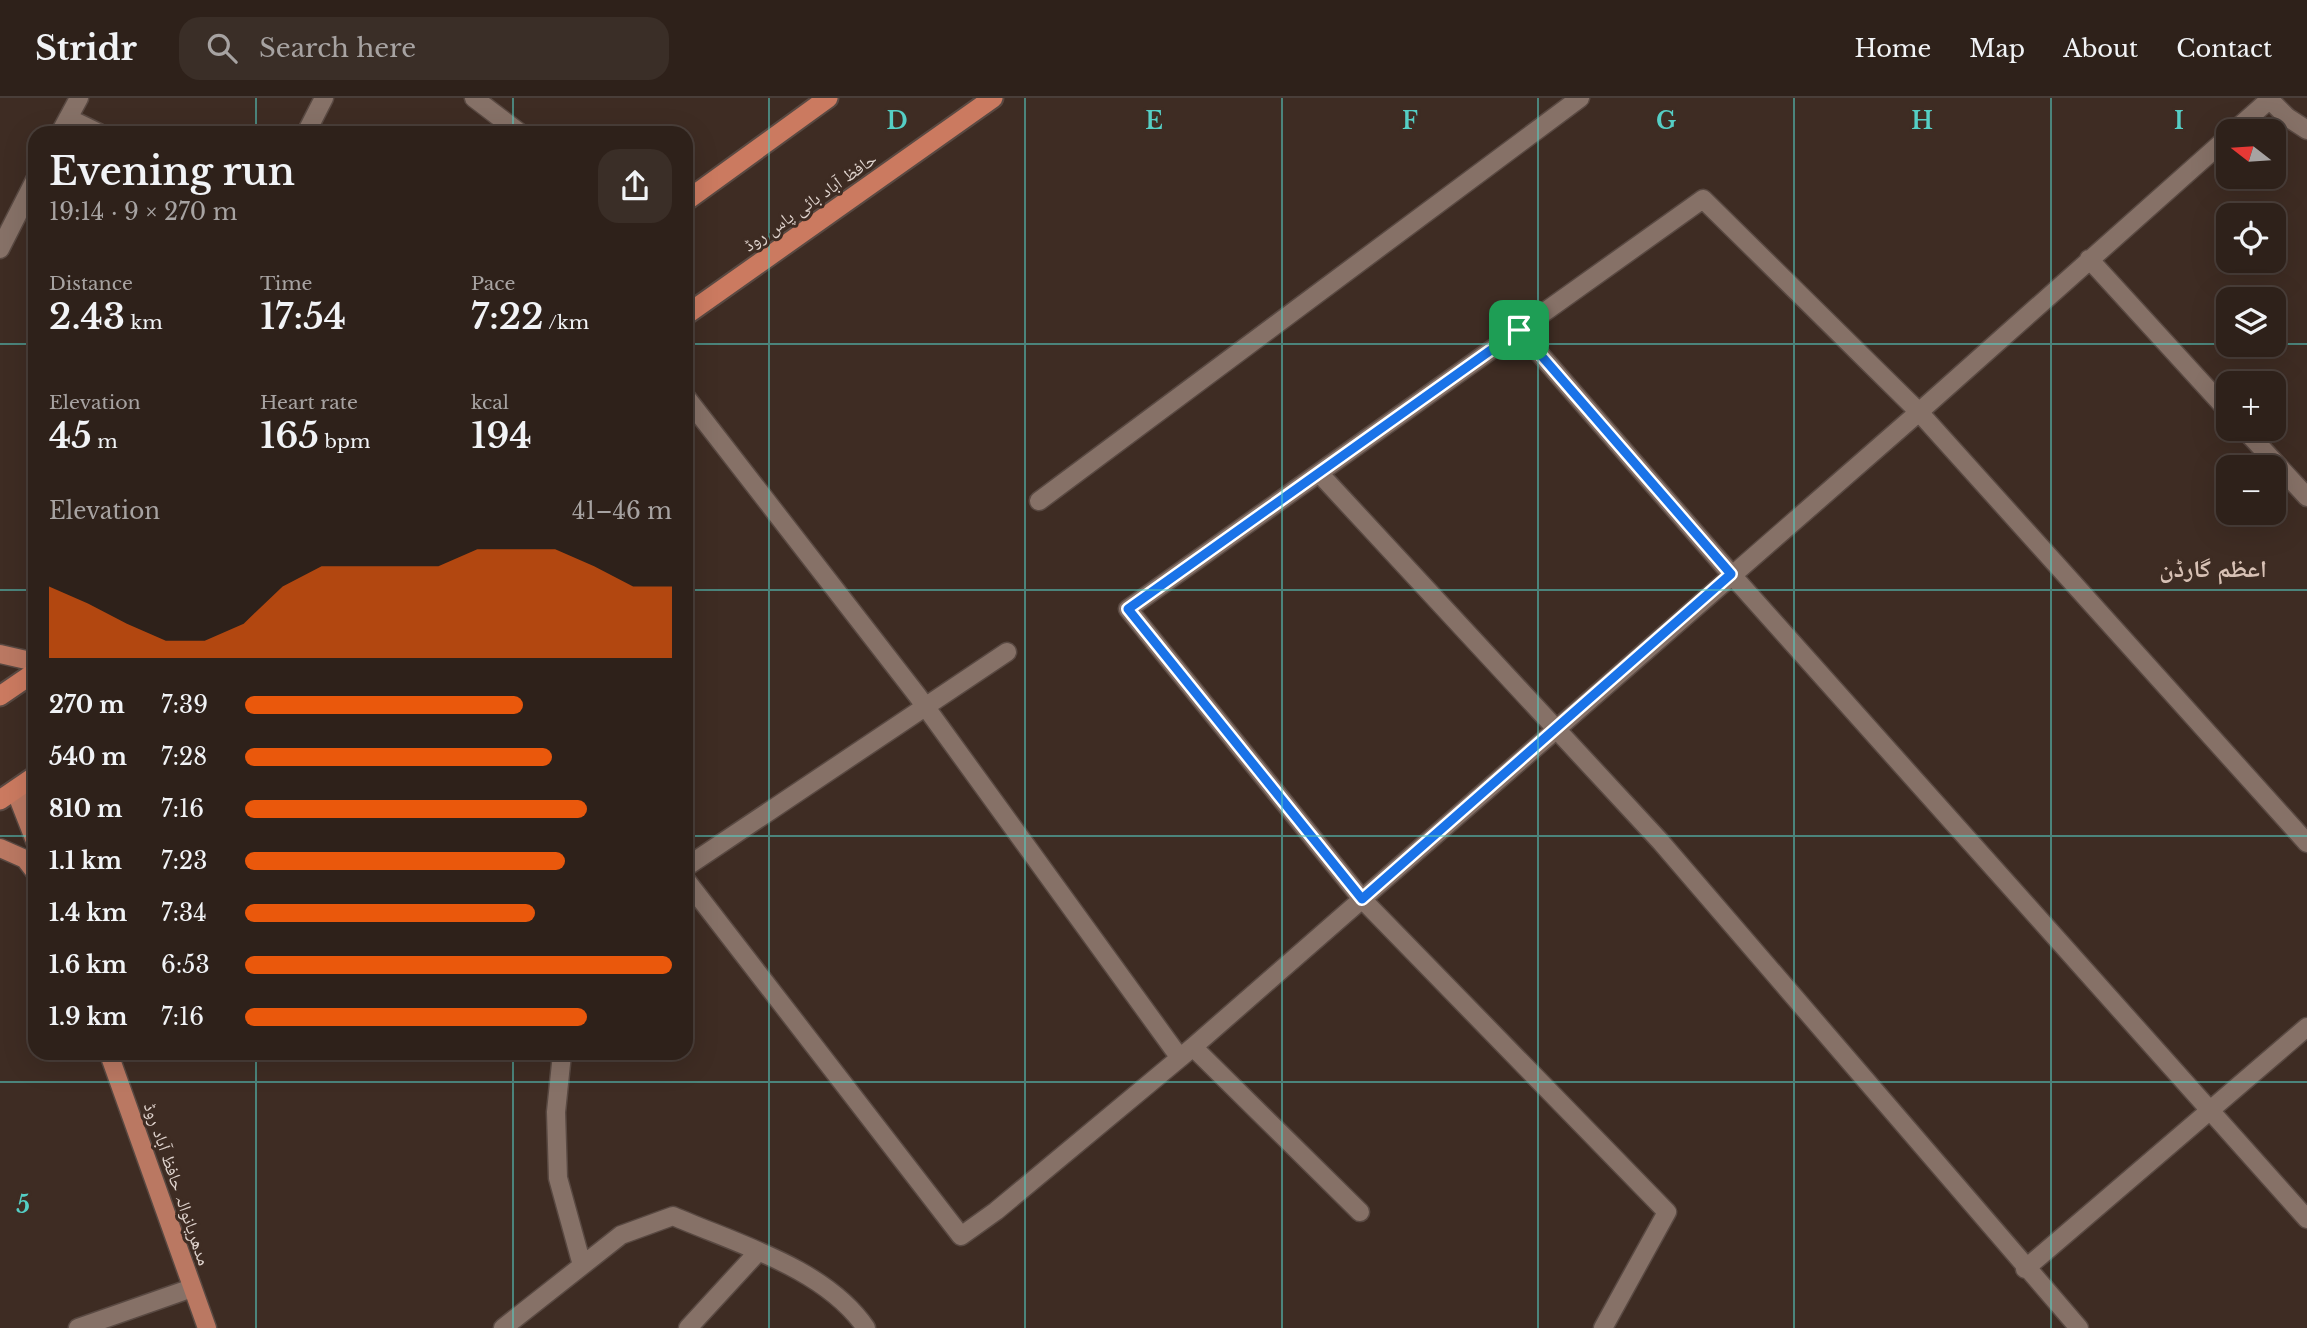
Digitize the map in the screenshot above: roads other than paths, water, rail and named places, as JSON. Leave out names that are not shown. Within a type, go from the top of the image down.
[{"type":"highway","points":[[693,196],[828,98]]},
{"type":"highway","name":"حافظ آباد بائی پاس روڈ","points":[[693,310],[993,98]]},
{"type":"highway","points":[[0,696],[28,677]]},
{"type":"highway","points":[[7,795],[28,781]]},
{"type":"main road","points":[[0,654],[28,660]]},
{"type":"main road","points":[[7,795],[28,830]]},
{"type":"main road","points":[[0,848],[28,863]]},
{"type":"main road","name":"مدھریانوالہ حافظ آباد روڈ","points":[[111,1060],[206,1328]]},
{"type":"street","points":[[64,126],[79,98]]},
{"type":"street","points":[[310,126],[324,98]]},
{"type":"street","points":[[474,98],[511,126]]},
{"type":"street","points":[[1039,501],[1580,98]]},
{"type":"street","points":[[2247,119],[2269,99],[2287,117],[2307,130]]},
{"type":"street","points":[[693,889],[961,1236],[996,1211],[1186,1053],[1919,412],[2216,147]]},
{"type":"street","points":[[0,249],[28,194]]},
{"type":"street","points":[[1603,1328],[1667,1212],[1362,899],[1128,609],[1703,199],[1919,412],[2307,843]]},
{"type":"street","points":[[2089,259],[2216,398]]},
{"type":"street","points":[[1519,330],[1731,574],[2307,1219]]},
{"type":"street","points":[[693,406],[925,707],[1186,1053],[1360,1212]]},
{"type":"street","points":[[2255,441],[2307,497]]},
{"type":"street","points":[[1319,473],[1660,841],[2025,1269],[2079,1328]]},
{"type":"street","points":[[693,862],[1007,652]]},
{"type":"street","points":[[2025,1269],[2307,1027]]},
{"type":"street","points":[[561,1060],[556,1112],[558,1178],[582,1265]]},
{"type":"street","points":[[503,1328],[621,1234],[673,1216],[797,1270],[852,1307],[866,1328]]},
{"type":"street","points":[[688,1328],[757,1253]]},
{"type":"street","points":[[78,1328],[192,1288]]},
{"type":"district","name":"اعظم گارڈن","points":[[2213,568]]}]
